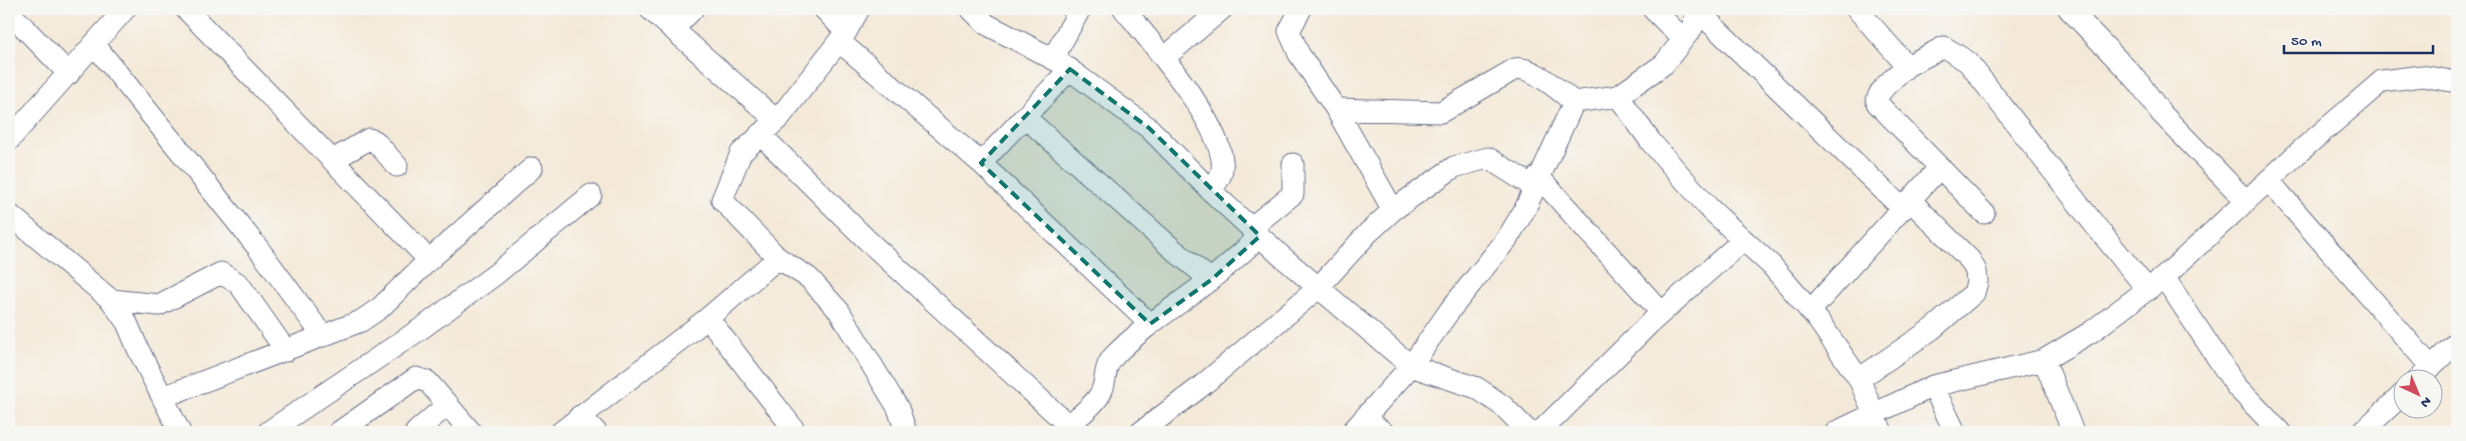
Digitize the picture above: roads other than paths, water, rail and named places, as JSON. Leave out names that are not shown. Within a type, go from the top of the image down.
[{"type":"street","points":[[9,140],[125,9]]},
{"type":"street","points":[[186,9],[429,260]]},
{"type":"street","points":[[650,9],[776,120]]},
{"type":"street","points":[[673,29],[693,9]]},
{"type":"street","points":[[824,9],[842,37],[981,163],[1150,324]]},
{"type":"street","points":[[859,9],[842,37],[776,120],[741,153],[722,200],[778,258],[809,278],[839,311],[898,408],[906,432]]},
{"type":"street","points":[[971,9],[986,24],[1065,66],[1149,128],[1211,191],[1317,289],[1411,366],[1477,388],[1503,406],[1529,432]]},
{"type":"street","points":[[1065,66],[1057,51],[1080,9]]},
{"type":"street","points":[[1124,9],[1164,58],[1213,131],[1222,159],[1222,174],[1211,191]]},
{"type":"street","points":[[1164,58],[1222,9]]},
{"type":"street","points":[[1301,9],[1289,31],[1299,54],[1336,109],[1393,210]]},
{"type":"street","points":[[1653,9],[1683,39]]},
{"type":"street","points":[[1857,9],[1907,66]]},
{"type":"street","points":[[2070,9],[2137,80],[2161,113],[2246,201]]},
{"type":"street","points":[[1336,109],[1441,112],[1515,69],[1522,67],[1531,71],[1574,102],[1618,96],[1664,64],[1692,28],[1698,10],[1906,205],[1970,260],[1976,271],[1977,282],[1974,293],[1932,329],[1859,379]]},
{"type":"street","points":[[9,12],[69,74]]},
{"type":"street","points":[[94,44],[258,248],[323,336]]},
{"type":"street","points":[[1984,213],[1877,103],[1877,98],[1881,92],[1907,66],[1944,46],[1968,62],[2094,224],[2156,283],[2236,386],[2280,432]]},
{"type":"street","points":[[981,163],[1026,118],[1065,66]]},
{"type":"street","points":[[1836,432],[1878,423],[1933,386],[2044,360],[2091,332],[2156,283],[2382,81],[2422,76],[2457,82]]},
{"type":"street","points":[[1618,96],[1651,142],[1710,209],[1772,266],[1810,311],[1859,379],[1878,423]]},
{"type":"street","points":[[1383,432],[1358,425],[1411,366],[1450,310],[1507,239],[1525,209],[1536,181],[1574,102]]},
{"type":"street","points":[[1026,118],[1175,251],[1211,280]]},
{"type":"street","points":[[760,134],[866,239],[1064,429],[1083,414],[1099,396],[1105,384],[1107,364],[1150,324],[1211,280],[1293,194],[1293,164]]},
{"type":"street","points":[[334,160],[369,138],[376,141],[397,166]]},
{"type":"street","points":[[1141,432],[1199,388],[1317,289],[1368,233],[1393,210],[1454,167],[1488,158],[1536,181],[1661,312]]},
{"type":"street","points":[[1810,311],[1940,167]]},
{"type":"street","points":[[163,396],[361,321],[380,308],[429,260],[532,168]]},
{"type":"street","points":[[2268,181],[2421,368]]},
{"type":"street","points":[[268,432],[422,328],[496,274],[591,195]]},
{"type":"street","points":[[9,214],[104,294],[127,323],[180,432]]},
{"type":"street","points":[[1540,432],[1661,312],[1743,240]]},
{"type":"street","points":[[560,432],[708,318],[778,258]]},
{"type":"street","points":[[104,294],[159,304],[221,273],[239,284],[286,351]]},
{"type":"street","points":[[708,318],[796,432]]},
{"type":"street","points":[[2430,368],[2457,342]]},
{"type":"street","points":[[2044,360],[2072,432]]},
{"type":"street","points":[[339,432],[416,378],[428,382],[471,432]]},
{"type":"street","points":[[1933,386],[1955,432]]},
{"type":"street","points":[[2362,432],[2394,402]]},
{"type":"street","points":[[416,432],[448,404]]},
{"type":"street","points":[[580,416],[596,432]]}]
